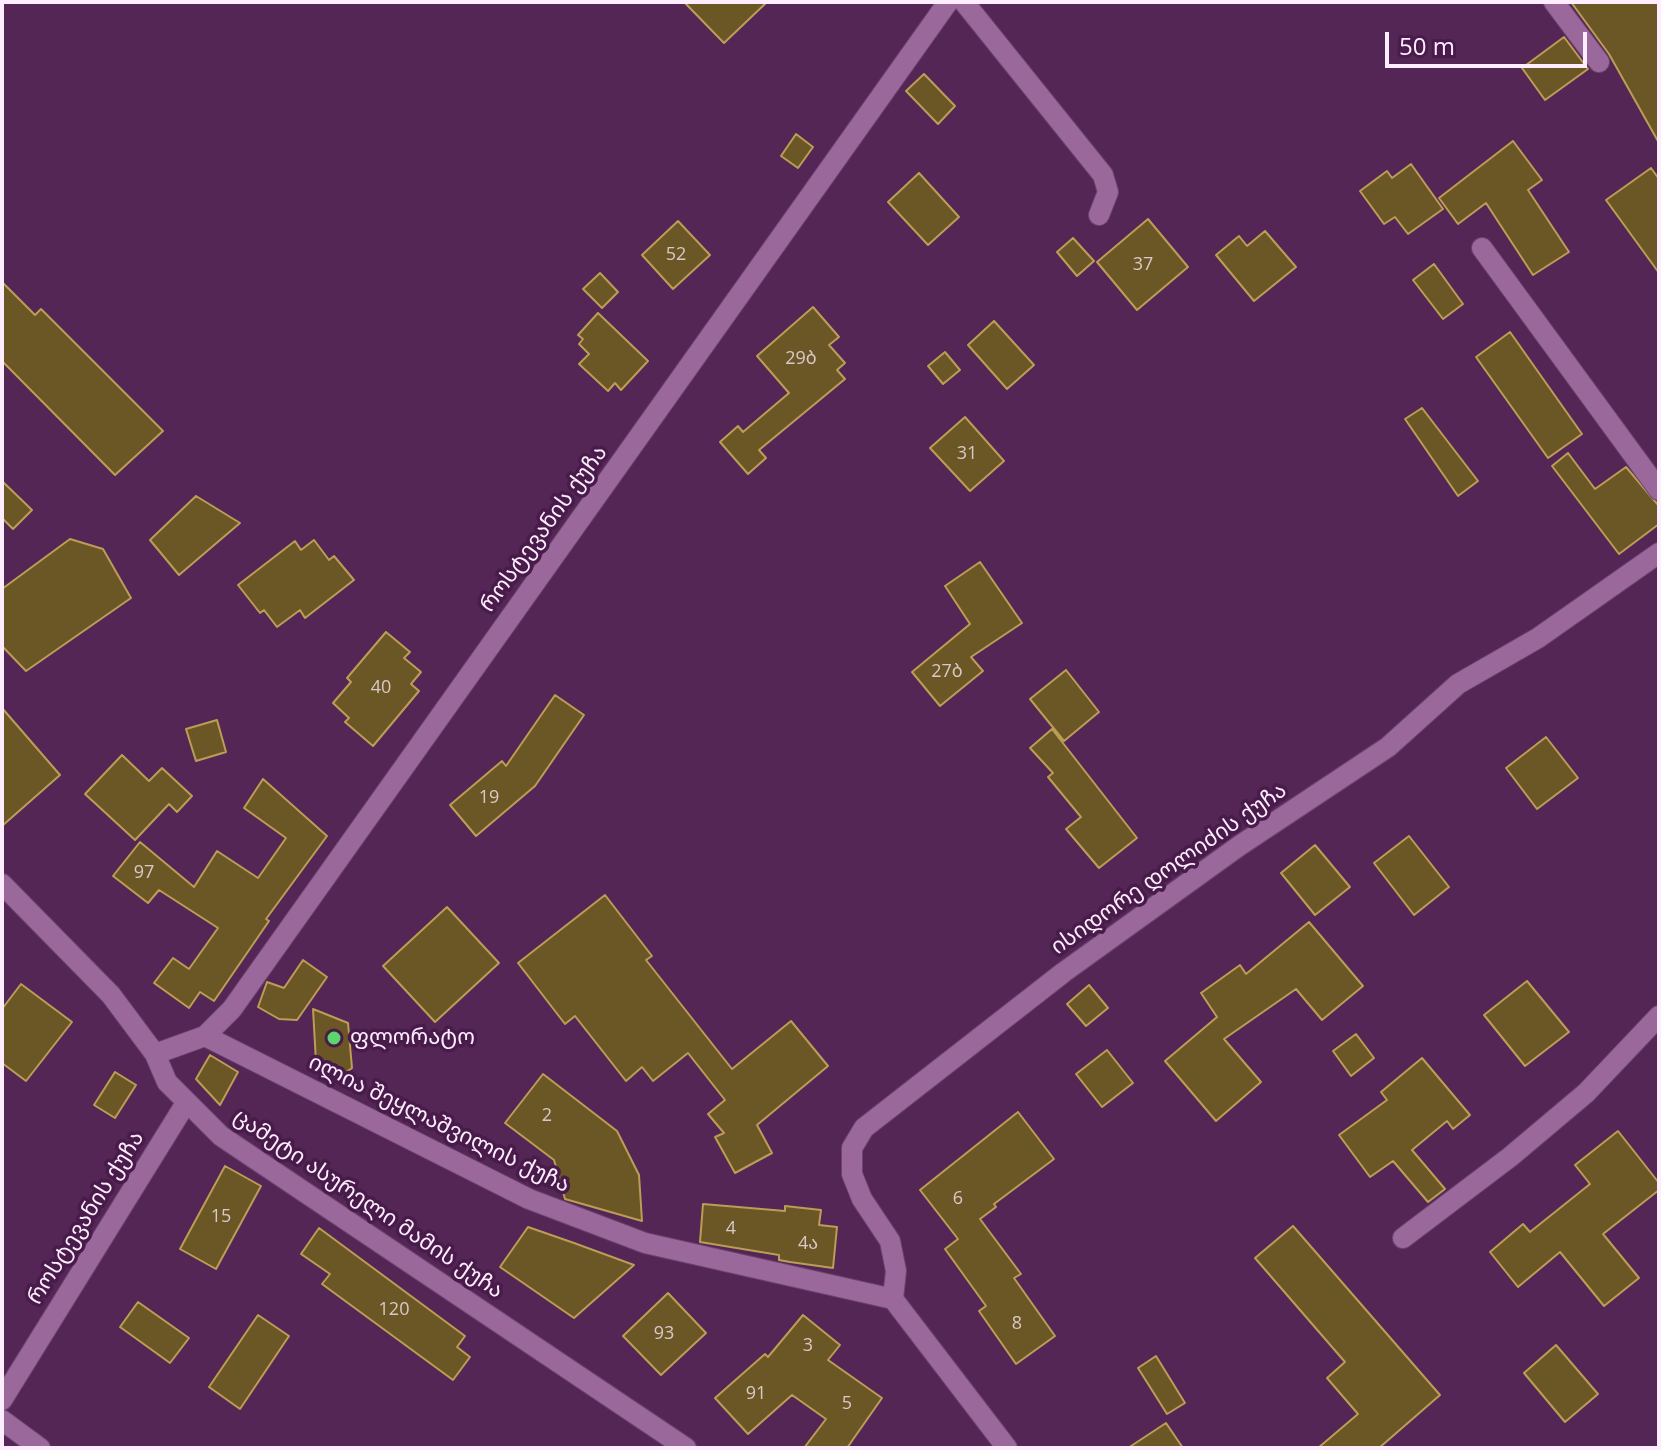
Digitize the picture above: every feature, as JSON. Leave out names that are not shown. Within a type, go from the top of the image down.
[{"type":"street","name":"როსტევანის ქუჩა","points":[[155,1054],[205,1036],[241,996],[948,2]]},
{"type":"street","points":[[964,2],[1103,175],[1108,192],[1099,215]]},
{"type":"street","points":[[1554,2],[1599,62]]},
{"type":"street","points":[[1482,248],[1659,490]]},
{"type":"street","name":"ისიდორე დოლიძის ქუჩა","points":[[893,1299],[896,1271],[890,1241],[862,1199],[852,1174],[852,1148],[864,1128],[1064,972],[1239,846],[1388,747],[1458,684],[1538,638],[1659,553]]},
{"type":"street","name":"ცამეტი ასურელი მამის ქუჩა","points":[[2,884],[111,995],[155,1054],[167,1082],[221,1136],[686,1448]]},
{"type":"street","points":[[1403,1238],[1510,1157],[1586,1093],[1659,1016]]},
{"type":"street","name":"ილია შეყლაშვილის ქუჩა","points":[[205,1036],[529,1199],[645,1243],[893,1299]]},
{"type":"street","name":"როსტევანის ქუჩა","points":[[2,1400],[186,1103]]},
{"type":"street","points":[[893,1299],[1007,1448]]},
{"type":"street","points":[[2,1420],[40,1448]]},
{"type":"building","points":[[684,2],[767,2],[724,43]]},
{"type":"building","points":[[1571,2],[1659,2],[1659,143],[1609,54]]},
{"type":"building","points":[[1564,37],[1588,69],[1545,100],[1522,68]]},
{"type":"building","points":[[924,74],[955,106],[938,124],[906,91]]},
{"type":"building","points":[[796,134],[813,147],[798,168],[781,156]]},
{"type":"building","points":[[1513,141],[1542,180],[1528,190],[1569,252],[1533,275],[1486,203],[1458,224],[1439,198]]},
{"type":"building","points":[[1411,164],[1443,209],[1408,234],[1395,217],[1384,224],[1360,191],[1387,171],[1392,178]]},
{"type":"building","points":[[1651,168],[1659,179],[1659,273],[1606,200]]},
{"type":"building","points":[[919,173],[959,217],[928,245],[888,202]]},
{"type":"building","points":[[1148,219],[1188,267],[1137,310],[1097,262]]},
{"type":"building","points":[[678,221],[710,255],[673,289],[642,255]]},
{"type":"building","points":[[1265,231],[1296,267],[1254,301],[1216,255],[1239,236],[1247,246]]},
{"type":"building","points":[[1073,238],[1094,261],[1077,276],[1057,252]]},
{"type":"building","points":[[1434,264],[1463,304],[1443,319],[1413,280]]},
{"type":"building","points":[[600,273],[618,292],[602,308],[583,289]]},
{"type":"building","points":[[2,282],[35,315],[41,309],[163,431],[115,475],[2,361]]},
{"type":"building","points":[[813,307],[839,337],[829,345],[845,363],[837,370],[845,379],[759,450],[766,458],[748,474],[720,442],[738,426],[743,432],[789,393],[757,356]]},
{"type":"building","points":[[598,313],[648,361],[621,390],[615,383],[608,391],[579,364],[589,354],[579,344],[583,339],[578,335]]},
{"type":"building","points":[[994,321],[1034,365],[1007,389],[968,345]]},
{"type":"building","points":[[1510,332],[1582,434],[1548,458],[1476,357]]},
{"type":"building","points":[[945,352],[960,370],[943,384],[928,366]]},
{"type":"building","points":[[1422,408],[1478,481],[1458,496],[1405,419]]},
{"type":"building","points":[[965,417],[1004,461],[970,491],[930,448]]},
{"type":"building","points":[[1568,453],[1595,489],[1626,467],[1659,506],[1659,524],[1619,554],[1552,466]]},
{"type":"building","points":[[2,481],[32,510],[13,529],[2,518]]},
{"type":"building","points":[[196,496],[240,523],[179,575],[150,540]]},
{"type":"building","points":[[70,539],[103,549],[131,598],[26,671],[2,646],[2,589]]},
{"type":"building","points":[[314,540],[329,560],[334,556],[354,580],[305,618],[300,610],[277,627],[264,610],[260,613],[238,585],[295,541],[301,550]]},
{"type":"building","points":[[980,562],[1022,623],[971,657],[983,671],[940,706],[912,672],[970,624],[945,586]]},
{"type":"building","points":[[386,632],[410,652],[404,658],[421,672],[411,684],[419,691],[373,746],[345,722],[349,718],[333,703],[351,682],[347,678]]},
{"type":"building","points":[[1066,670],[1099,712],[1064,741],[1030,699]]},
{"type":"building","points":[[555,695],[584,715],[535,786],[476,836],[450,805],[502,761],[506,766]]},
{"type":"building","points":[[2,708],[60,775],[2,826]]},
{"type":"building","points":[[217,720],[226,752],[196,761],[186,729]]},
{"type":"building","points":[[1052,729],[1137,838],[1099,868],[1066,829],[1081,817],[1048,777],[1053,773],[1030,748]]},
{"type":"building","points":[[1546,737],[1578,778],[1537,809],[1506,768]]},
{"type":"building","points":[[122,755],[149,781],[162,768],[192,796],[177,812],[169,804],[135,840],[85,794]]},
{"type":"building","points":[[263,779],[327,836],[266,919],[269,921],[214,1001],[200,992],[189,1008],[154,983],[173,958],[189,969],[218,928],[159,890],[148,903],[113,876],[140,842],[194,887],[217,851],[258,878],[286,838],[244,808]]},
{"type":"building","points":[[1409,836],[1449,887],[1414,915],[1374,863]]},
{"type":"building","points":[[1315,845],[1350,887],[1315,915],[1281,873]]},
{"type":"building","points":[[605,895],[652,956],[646,960],[732,1069],[791,1021],[828,1066],[757,1125],[772,1153],[735,1173],[715,1137],[724,1133],[708,1114],[725,1100],[688,1053],[653,1081],[642,1067],[626,1081],[575,1016],[565,1024],[518,963]]},
{"type":"building","points":[[447,907],[499,963],[435,1022],[383,966]]},
{"type":"building","points":[[1309,922],[1363,986],[1322,1020],[1296,989],[1224,1039],[1261,1082],[1216,1121],[1165,1061],[1217,1017],[1201,993],[1240,965],[1246,974]]},
{"type":"building","points":[[303,960],[327,977],[297,1020],[279,1019],[258,1007],[267,982],[284,988]]},
{"type":"building","points":[[1527,981],[1569,1032],[1525,1066],[1484,1015]]},
{"type":"building","points":[[21,984],[72,1022],[26,1081],[2,1063],[2,1009]]},
{"type":"building","points":[[1089,985],[1108,1008],[1086,1026],[1067,1004]]},
{"type":"building","points":[[313,1009],[348,1023],[352,1068],[331,1083],[316,1062]]},
{"type":"building","points":[[1356,1034],[1374,1058],[1351,1076],[1333,1051]]},
{"type":"building","points":[[1107,1050],[1133,1083],[1102,1107],[1076,1074]]},
{"type":"building","points":[[210,1055],[238,1072],[220,1105],[196,1079]]},
{"type":"building","points":[[1422,1058],[1470,1115],[1453,1129],[1447,1121],[1412,1150],[1445,1189],[1428,1202],[1393,1161],[1370,1177],[1339,1135],[1387,1100],[1381,1092]]},
{"type":"building","points":[[115,1072],[136,1085],[115,1118],[94,1105]]},
{"type":"building","points":[[543,1074],[617,1131],[639,1175],[642,1221],[565,1199],[554,1160],[505,1123]]},
{"type":"building","points":[[1018,1112],[1054,1159],[994,1204],[996,1207],[980,1219],[1021,1274],[1014,1278],[1055,1336],[1016,1364],[979,1311],[986,1306],[945,1249],[958,1239],[920,1190]]},
{"type":"building","points":[[1618,1131],[1659,1183],[1659,1190],[1603,1234],[1639,1278],[1604,1306],[1560,1252],[1518,1287],[1490,1252],[1523,1224],[1530,1232],[1590,1184],[1575,1165]]},
{"type":"building","points":[[225,1166],[261,1186],[216,1269],[180,1249]]},
{"type":"building","points":[[703,1204],[785,1211],[785,1206],[821,1210],[819,1225],[837,1227],[833,1268],[779,1260],[779,1255],[700,1242]]},
{"type":"building","points":[[1293,1226],[1440,1395],[1379,1448],[1318,1448],[1358,1414],[1327,1378],[1345,1362],[1255,1258]]},
{"type":"building","points":[[528,1227],[634,1265],[574,1318],[500,1267]]},
{"type":"building","points":[[319,1228],[465,1336],[457,1347],[470,1357],[453,1380],[322,1284],[330,1274],[301,1254]]},
{"type":"building","points":[[668,1293],[706,1333],[661,1375],[623,1336]]},
{"type":"building","points":[[138,1302],[189,1338],[170,1363],[120,1327]]},
{"type":"building","points":[[258,1315],[289,1336],[240,1409],[209,1387]]},
{"type":"building","points":[[803,1315],[840,1345],[828,1360],[882,1398],[847,1448],[804,1448],[826,1419],[792,1395],[748,1434],[715,1398],[765,1354],[768,1357]]},
{"type":"building","points":[[1556,1345],[1598,1394],[1565,1422],[1524,1373]]},
{"type":"building","points":[[1156,1356],[1185,1403],[1167,1414],[1138,1368]]},
{"type":"building","points":[[1166,1423],[1183,1448],[1128,1448]]},
{"type":"place","name":"ფლორატო","points":[[334,1038]]}]
